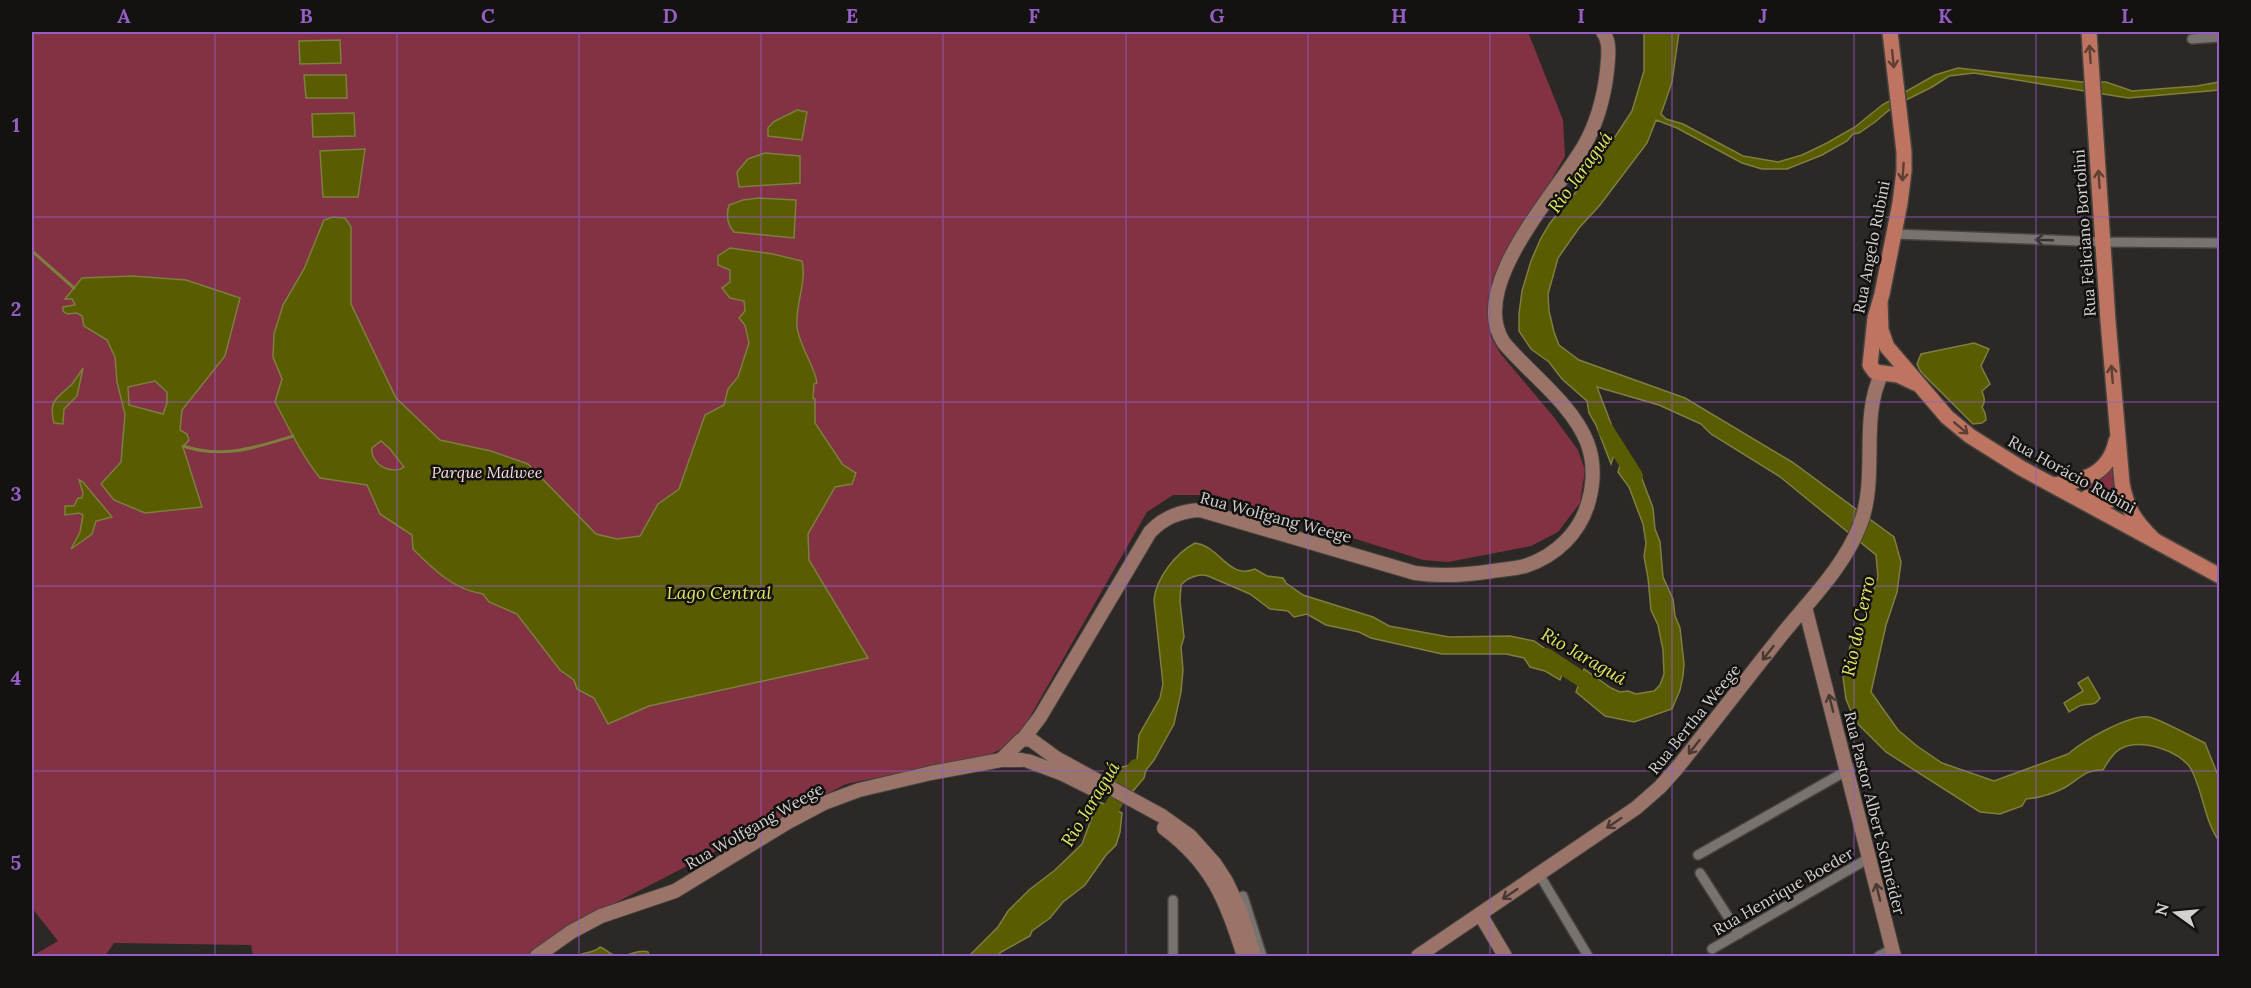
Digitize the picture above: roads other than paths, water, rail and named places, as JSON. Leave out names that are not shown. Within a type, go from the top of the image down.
[{"type":"main road","name":"Rua Wolfgang Weege","points":[[1001,760],[1027,741],[1150,532],[1176,514],[1200,510],[1415,573],[1446,576],[1524,566],[1553,553],[1581,524],[1593,485],[1591,457],[1586,440],[1575,421],[1560,403],[1504,343],[1498,334],[1494,320],[1494,308],[1500,283],[1517,245],[1584,147],[1593,128],[1605,90],[1609,49],[1602,32]]},
{"type":"main road","name":"Rua Angelo Rubini","points":[[1874,366],[1875,318],[1881,302],[1904,171],[1890,32]]},
{"type":"main road","name":"Rua Feliciano Bortolini","points":[[2089,32],[2117,432],[2124,495],[2131,513],[2154,540]]},
{"type":"main road","name":"Rua Horácio Rubini","points":[[1881,302],[1884,341],[1947,417],[1970,436],[1997,454],[2220,576]]},
{"type":"main road","name":"Rua Horácio Rubini","points":[[1874,366],[1902,376],[1920,386]]},
{"type":"main road","name":"Rua Bertha Weege","points":[[1418,957],[1636,808],[1660,787],[1805,607],[1846,553],[1859,529],[1867,500],[1871,412],[1876,389],[1874,366]]},
{"type":"main road","name":"Rua Feliciano Bortolini","points":[[2057,487],[2074,483],[2098,472],[2114,450],[2117,432]]},
{"type":"main road","points":[[2057,487],[2098,501],[2107,502],[2124,495]]},
{"type":"main road","name":"Rua Pastor Albert Schneider","points":[[1805,607],[1893,953]]},
{"type":"main road","points":[[1786,630],[1813,632]]},
{"type":"main road","points":[[1025,760],[1036,753],[1027,741]]},
{"type":"main road","points":[[1027,741],[1015,752],[1025,760],[1087,781]]},
{"type":"main road","points":[[1027,741],[1056,758],[1087,781],[1134,806],[1175,824],[1201,847],[1215,864],[1235,899],[1254,957]]},
{"type":"main road","name":"Rua Wolfgang Weege","points":[[537,957],[571,932],[601,916],[675,891],[788,822],[824,803],[859,790],[1001,760],[1025,760]]},
{"type":"main road","points":[[1134,806],[1163,827],[1202,862],[1219,888],[1229,910],[1244,957]]},
{"type":"main road","points":[[1480,914],[1505,957]]},
{"type":"street","points":[[2192,39],[2220,37]]},
{"type":"street","points":[[1894,234],[2103,242],[2220,243]]},
{"type":"street","points":[[1698,855],[1848,770]]},
{"type":"street","name":"Rua Henrique Boeder","points":[[1712,949],[1869,858]]},
{"type":"street","points":[[1700,873],[1739,934]]},
{"type":"street","points":[[1539,874],[1588,957]]},
{"type":"street","points":[[1243,896],[1262,957]]},
{"type":"street","points":[[1173,900],[1173,957]]},
{"type":"street","points":[[1879,957],[1893,953]]},
{"type":"water","points":[[1644,32],[1679,32],[1672,82],[1661,114],[1666,119],[1683,124],[1743,156],[1778,162],[1802,155],[1827,143],[1855,127],[1882,105],[1935,75],[1958,68],[2082,82],[2106,82],[2132,91],[2219,82],[2219,90],[2128,98],[1974,73],[1949,76],[1894,106],[1859,133],[1853,134],[1847,141],[1822,155],[1787,169],[1762,169],[1742,163],[1677,128],[1656,120],[1647,143],[1558,258],[1548,294],[1549,311],[1559,345],[1579,360],[1685,398],[1792,462],[1894,537],[1901,562],[1897,592],[1886,625],[1871,692],[1898,730],[1917,746],[1942,763],[1994,781],[2068,754],[2084,742],[2119,724],[2140,717],[2154,718],[2205,743],[2219,778],[2219,841],[2210,824],[2191,769],[2186,762],[2169,751],[2148,745],[2128,746],[2120,749],[2103,770],[2086,773],[2055,792],[2026,799],[2022,806],[2000,814],[1980,812],[1886,752],[1855,721],[1846,699],[1843,677],[1850,647],[1868,607],[1878,577],[1876,555],[1779,476],[1711,434],[1701,424],[1659,405],[1597,387],[1618,442],[1611,464],[1589,413],[1587,401],[1562,379],[1549,362],[1531,349],[1519,331],[1519,314],[1522,291],[1541,238],[1632,111],[1644,71]]},
{"type":"water","points":[[340,40],[341,63],[300,64],[299,41]]},
{"type":"water","points":[[304,75],[346,75],[347,98],[306,98]]},
{"type":"water","points":[[797,110],[807,112],[802,140],[768,136],[768,128],[773,122]]},
{"type":"water","points":[[354,113],[355,136],[313,137],[312,114]]},
{"type":"water","points":[[365,149],[358,197],[323,197],[320,151]]},
{"type":"water","points":[[765,153],[800,156],[800,183],[739,187],[737,172],[748,159]]},
{"type":"water","points":[[759,198],[796,200],[794,238],[734,232],[728,219],[729,205]]},
{"type":"water","name":"Lago Central","points":[[333,217],[345,218],[351,227],[351,304],[396,398],[440,440],[491,451],[528,464],[596,534],[617,539],[640,536],[658,504],[679,489],[705,415],[724,405],[728,389],[738,377],[749,343],[745,325],[739,318],[745,311],[744,301],[730,298],[722,288],[730,282],[730,270],[718,265],[718,256],[730,248],[802,261],[803,277],[797,327],[817,383],[814,384],[813,398],[815,399],[815,423],[843,465],[856,473],[852,484],[835,487],[808,534],[809,560],[868,658],[649,706],[608,724],[594,698],[577,689],[574,680],[560,670],[517,614],[489,602],[483,594],[462,588],[436,571],[413,549],[412,535],[380,514],[367,485],[320,478],[296,441],[275,402],[282,379],[273,357],[274,334],[283,305],[304,269],[324,220]],"holes":[[[381,441],[404,467],[388,469],[382,467],[374,459],[372,448]]]},
{"type":"water","points":[[132,276],[186,280],[240,298],[225,356],[182,410],[180,430],[187,434],[189,440],[183,447],[202,507],[145,513],[114,500],[101,484],[121,462],[125,414],[117,382],[115,357],[107,340],[84,326],[82,316],[77,313],[67,314],[63,311],[63,307],[75,305],[72,299],[65,299],[82,278]],"holes":[[[155,381],[167,392],[167,403],[163,414],[129,405],[128,387]]]},
{"type":"water","points":[[1974,343],[1989,349],[1981,366],[1990,384],[1982,391],[1984,401],[1982,407],[1986,420],[1973,424],[1921,372],[1917,364],[1921,354]]},
{"type":"water","points":[[83,368],[77,396],[64,409],[63,424],[54,423],[52,409],[55,400],[72,384]]},
{"type":"water","points":[[1624,452],[1628,462],[1642,479],[1653,508],[1655,529],[1660,542],[1663,577],[1673,599],[1675,616],[1680,628],[1684,664],[1680,690],[1672,709],[1634,722],[1605,716],[1576,692],[1584,669],[1611,688],[1636,694],[1654,691],[1660,685],[1664,674],[1663,650],[1658,625],[1651,610],[1644,556],[1646,543],[1643,524],[1629,487],[1618,472]]},
{"type":"water","points":[[79,480],[112,517],[96,521],[92,534],[71,549],[80,532],[83,515],[79,513],[65,515],[65,506],[74,506],[78,498],[82,498],[83,493]]},
{"type":"water","points":[[1195,543],[1204,545],[1238,570],[1255,569],[1267,576],[1283,578],[1286,583],[1303,595],[1373,617],[1389,626],[1449,637],[1510,636],[1534,641],[1567,661],[1560,680],[1545,671],[1530,667],[1524,658],[1506,654],[1442,654],[1326,625],[1307,614],[1294,617],[1288,611],[1270,609],[1250,594],[1208,576],[1193,577],[1181,585],[1183,670],[1174,724],[1146,770],[1144,778],[1133,791],[1110,779],[1118,768],[1131,765],[1137,760],[1139,735],[1160,698],[1163,684],[1154,600],[1156,592],[1168,567],[1181,553]]},
{"type":"water","points":[[2088,677],[2100,698],[2094,704],[2081,705],[2069,712],[2064,703],[2083,691],[2078,683]]},
{"type":"water","points":[[1098,801],[1122,813],[1120,832],[1116,845],[1085,885],[1063,902],[1050,918],[1032,931],[1030,936],[997,956],[969,956],[998,927],[1008,911],[1029,890],[1055,870],[1082,844]]},
{"type":"water","points":[[600,947],[619,956],[577,956],[595,950]]},
{"type":"water","points":[[641,951],[648,952],[649,956],[623,956]]},
{"type":"waterway","points":[[32,251],[74,288]]},
{"type":"waterway","name":"Rio Jaraguá","points":[[1606,430],[1635,476]]},
{"type":"waterway","points":[[183,446],[198,450],[225,452],[252,448],[293,436]]},
{"type":"waterway","name":"Rio Jaraguá","points":[[1546,656],[1600,691]]},
{"type":"waterway","name":"Rio Jaraguá","points":[[1100,827],[1136,767]]},
{"type":"park label","name":"Parque Malwee","points":[[487,472]]},
{"type":"water label","name":"Rio do Cerro","points":[[1858,626]]}]
